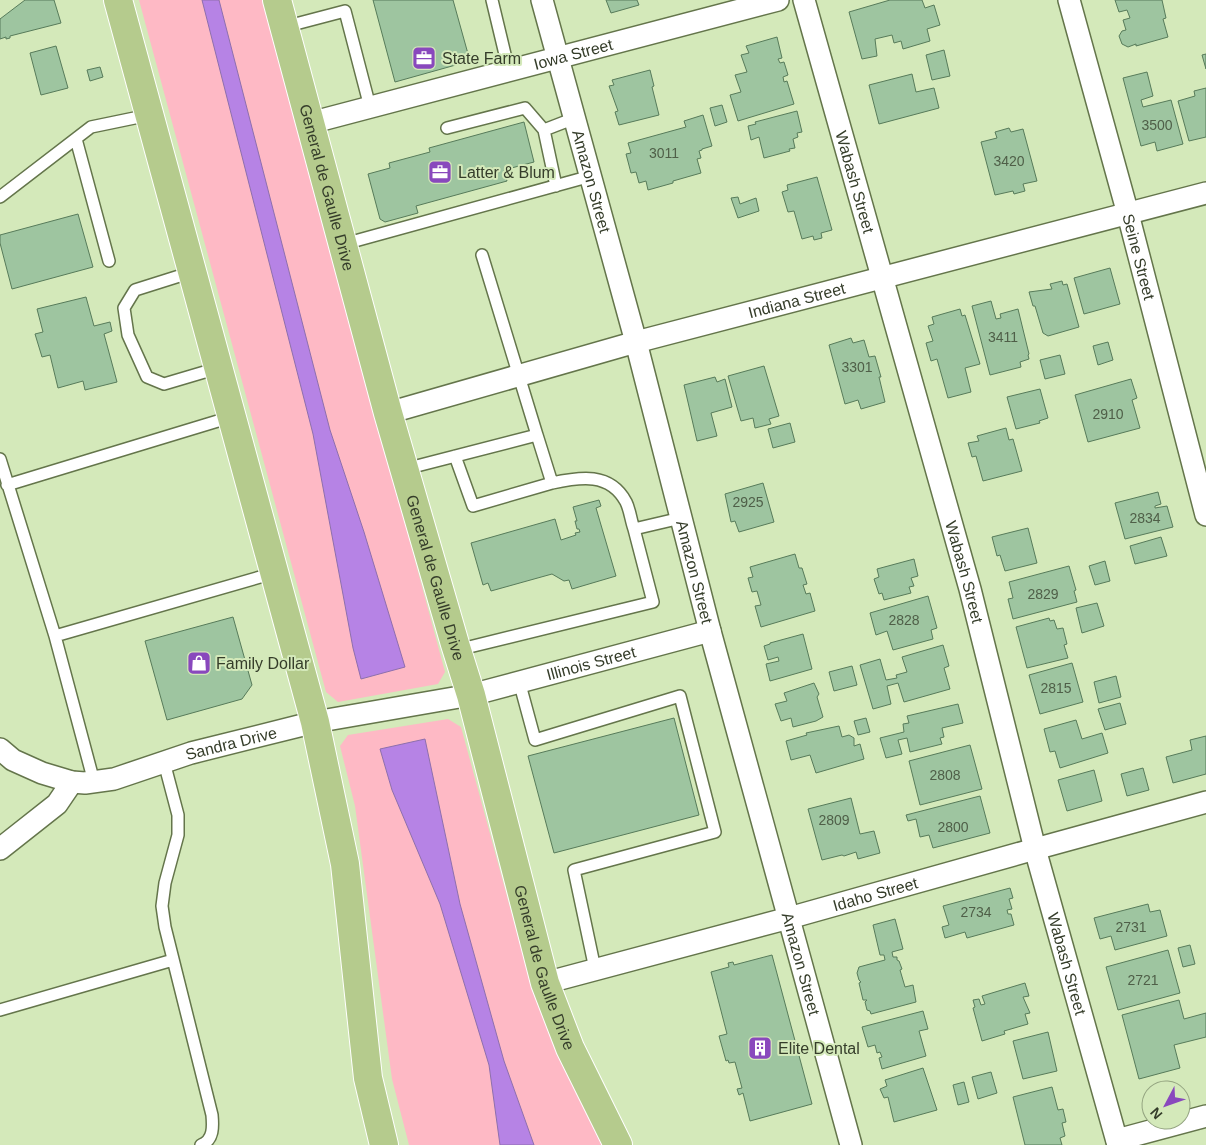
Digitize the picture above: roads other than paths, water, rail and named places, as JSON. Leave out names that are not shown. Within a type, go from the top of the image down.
[{"type":"main road","points":[[118,0],[315,722],[346,864],[368,1078],[382,1145]]},
{"type":"main road","name":"General de Gaulle Drive","points":[[277,0],[388,413],[471,695],[545,983],[570,1048],[618,1145]]},
{"type":"street","name":"Amazon Street","points":[[542,0],[636,342],[710,631],[851,1145]]},
{"type":"street","name":"Iowa Street","points":[[310,123],[778,0]]},
{"type":"street","name":"Wabash Street","points":[[804,0],[970,589],[1035,849],[1117,1143]]},
{"type":"street","name":"Seine Street","points":[[1070,0],[1206,514]]},
{"type":"street","name":"Indiana Street","points":[[388,413],[636,342],[1206,193]]},
{"type":"street","name":"Illinois Street","points":[[471,695],[710,631]]},
{"type":"street","name":"Sandra Drive","points":[[0,749],[13,760],[42,773],[72,782],[94,782],[114,779],[191,753],[315,722],[471,695]]},
{"type":"street","points":[[0,850],[57,804],[72,782]]},
{"type":"street","name":"Idaho Street","points":[[545,983],[789,918],[1206,802]]},
{"type":"street","points":[[1117,1143],[1206,1116]]},
{"type":"lane","points":[[492,0],[509,70]]},
{"type":"lane","points":[[284,26],[345,10],[370,107]]},
{"type":"lane","points":[[447,128],[525,108],[544,130],[556,186]]},
{"type":"lane","points":[[0,197],[91,127],[149,115]]},
{"type":"lane","points":[[544,130],[575,118]]},
{"type":"lane","points":[[76,139],[109,261]]},
{"type":"lane","points":[[344,244],[591,176]]},
{"type":"lane","points":[[482,255],[552,483]]},
{"type":"lane","points":[[192,272],[135,290],[124,308],[128,335],[148,377],[164,384],[218,368]]},
{"type":"lane","points":[[7,485],[231,418]]},
{"type":"lane","points":[[405,469],[537,435]]},
{"type":"lane","points":[[455,456],[473,506],[576,477],[601,480],[613,486],[626,502],[653,602],[457,650]]},
{"type":"lane","points":[[0,459],[55,636],[94,782]]},
{"type":"lane","points":[[634,529],[681,518]]},
{"type":"lane","points":[[55,636],[274,573]]},
{"type":"lane","points":[[519,681],[535,740],[680,696],[715,832],[574,870],[595,969]]},
{"type":"lane","points":[[164,762],[178,816],[178,836],[165,883],[162,906],[165,927],[212,1115],[213,1130],[206,1143],[202,1145]]},
{"type":"lane","points":[[0,1010],[174,960]]},
{"type":"place","name":"State Farm","points":[[424,58]]},
{"type":"place","name":"Latter & Blum","points":[[440,172]]},
{"type":"place","name":"Family Dollar","points":[[199,663]]},
{"type":"place","name":"Elite Dental","points":[[760,1048]]}]
